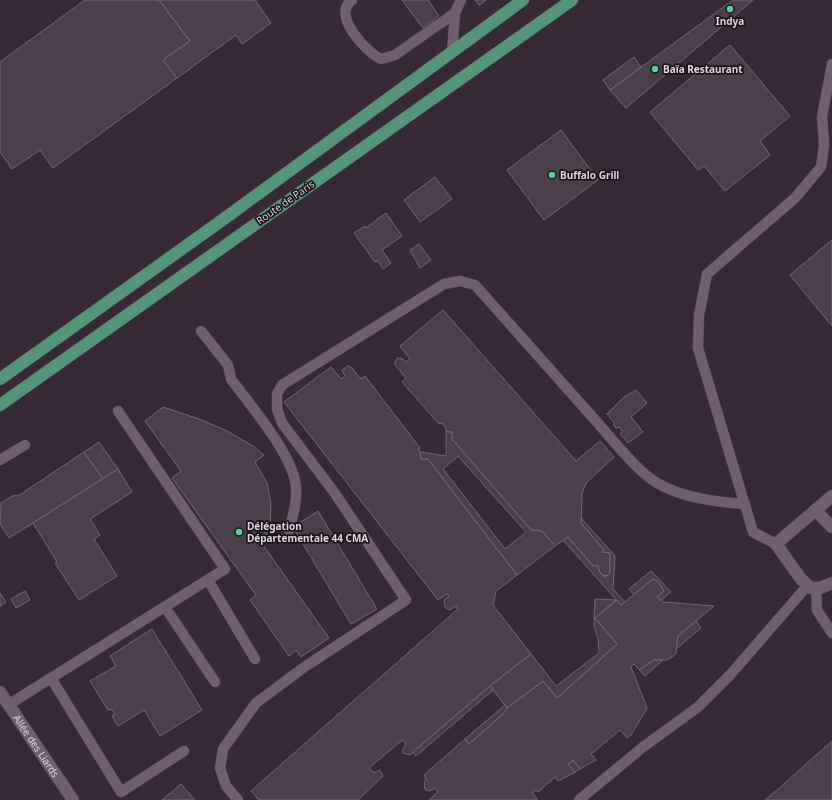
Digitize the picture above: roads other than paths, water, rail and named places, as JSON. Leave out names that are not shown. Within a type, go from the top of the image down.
[{"type":"main road","points":[[0,379],[221,221],[523,0]]},
{"type":"main road","name":"Route de Paris","points":[[0,405],[572,0]]},
{"type":"street","points":[[832,496],[776,544],[801,579],[812,586],[832,583]]},
{"type":"street","points":[[815,510],[832,527]]},
{"type":"street","name":"Allée des Liards","points":[[0,692],[73,800]]},
{"type":"lane","points":[[352,0],[348,2],[345,13],[348,24],[355,36],[371,54],[380,59],[395,55],[456,13]]},
{"type":"lane","points":[[452,52],[456,13],[461,0]]},
{"type":"lane","points":[[776,544],[753,532],[698,348],[699,315],[707,274],[796,198],[821,167],[824,145],[822,117],[832,64]]},
{"type":"lane","points":[[238,800],[226,786],[220,768],[223,749],[256,703],[302,668],[406,600],[334,492],[282,423],[276,409],[277,394],[282,385],[444,284],[460,281],[475,285],[606,432],[644,472],[657,483],[686,495],[719,502],[745,504]]},
{"type":"lane","points":[[201,331],[228,365],[231,379],[284,453],[292,471],[296,486],[296,502],[289,530]]},
{"type":"lane","points":[[8,705],[225,569],[118,412]]},
{"type":"lane","points":[[0,460],[25,444]]},
{"type":"lane","points":[[208,580],[255,659]]},
{"type":"lane","points":[[812,586],[817,610],[832,632]]},
{"type":"lane","points":[[579,800],[643,747],[698,707],[730,675],[812,586]]},
{"type":"lane","points":[[165,607],[215,682]]},
{"type":"lane","points":[[51,678],[122,792],[184,751]]},
{"type":"place","name":"Indya","points":[[730,9]]},
{"type":"place","name":"Baïa Restaurant","points":[[655,69]]},
{"type":"place","name":"Buffalo Grill","points":[[552,175]]},
{"type":"place","name":"Délégation Départementale 44 CMA","points":[[239,532]]}]
